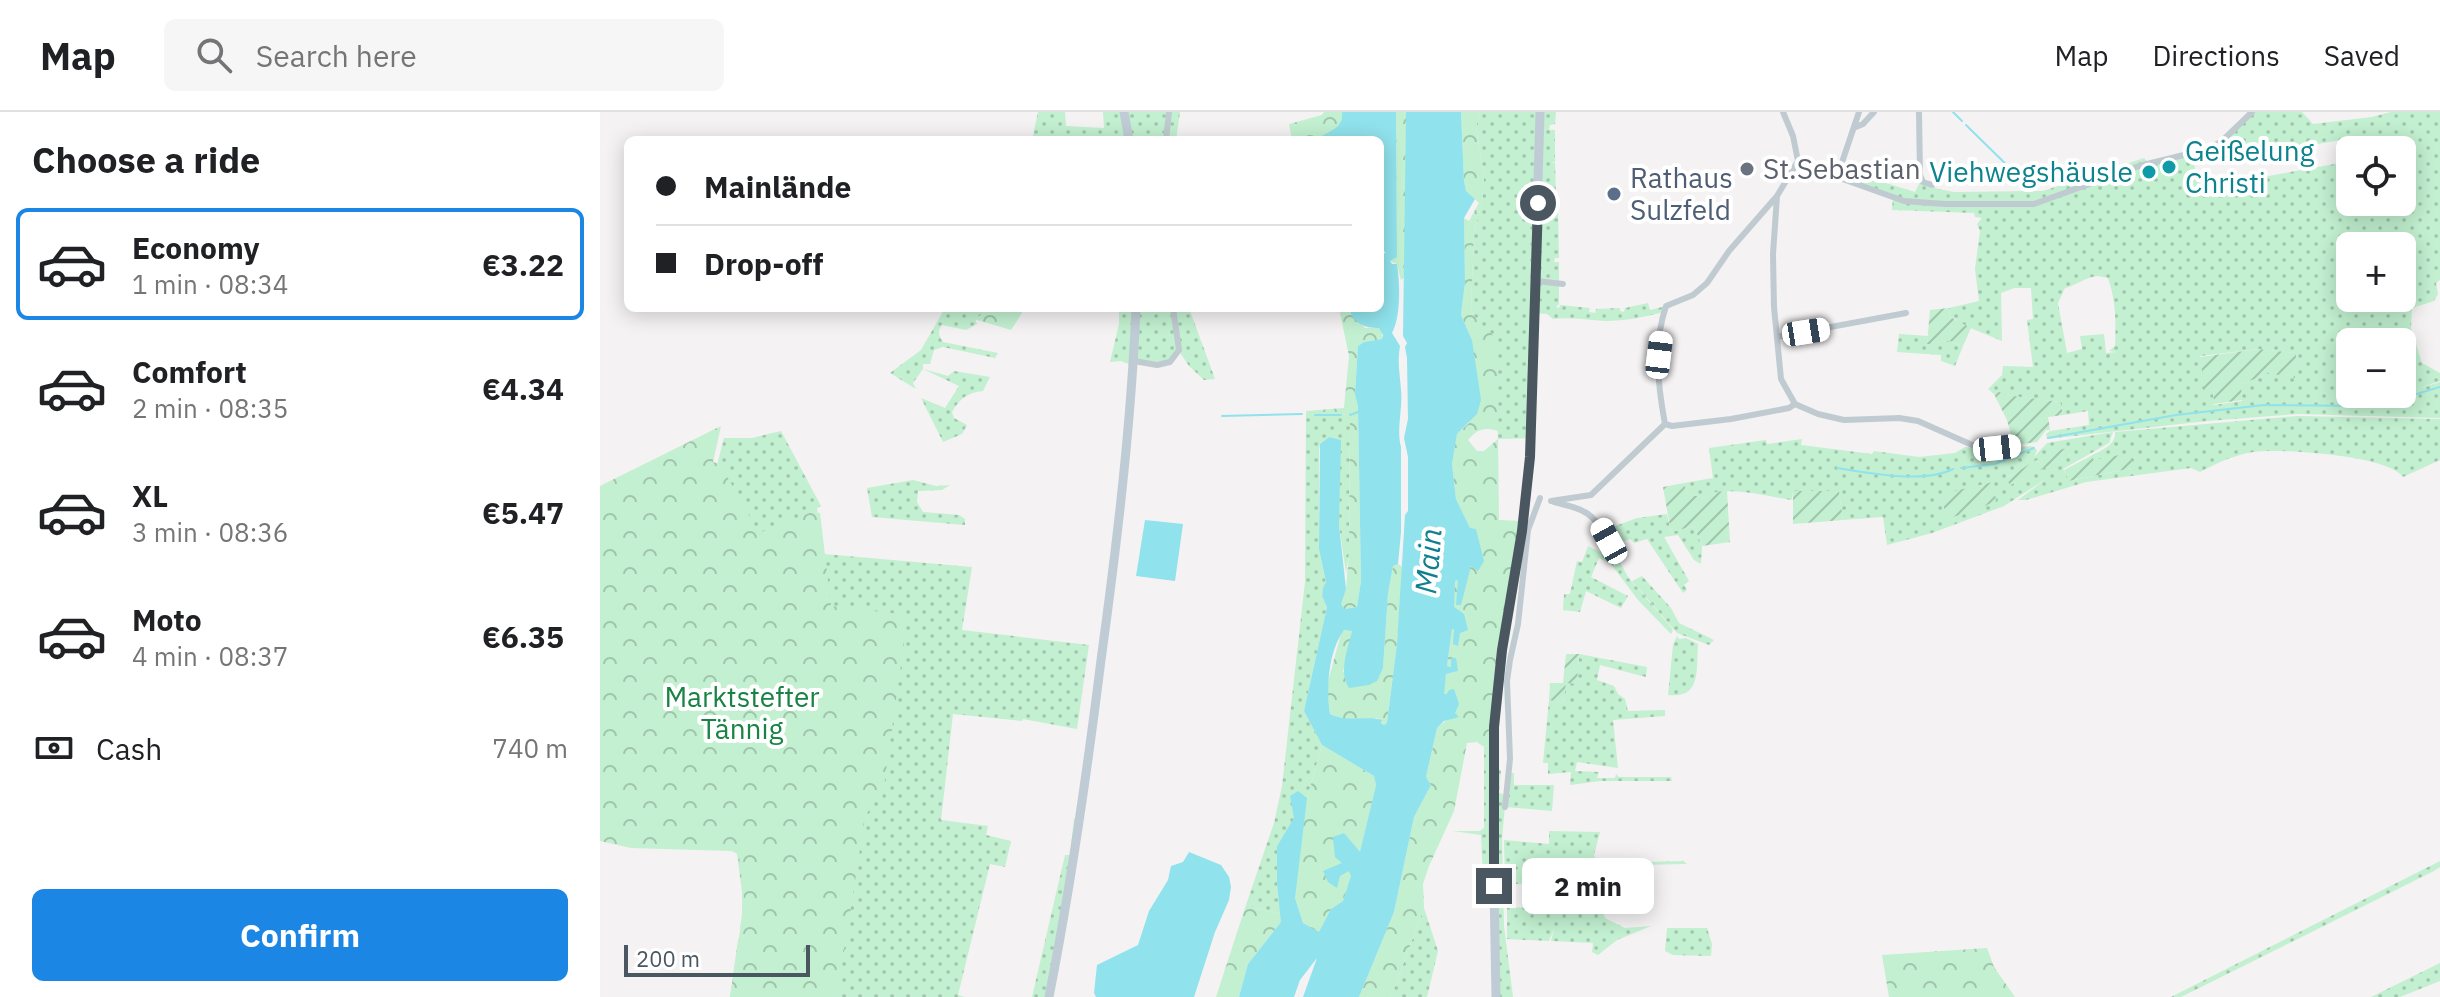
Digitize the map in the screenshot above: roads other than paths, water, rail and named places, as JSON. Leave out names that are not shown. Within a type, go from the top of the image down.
[{"type":"main road","points":[[1124,112],[1128,136]]},
{"type":"main road","points":[[1496,997],[1494,727],[1502,650],[1527,492],[1533,408],[1540,112]]},
{"type":"main road","points":[[1049,997],[1073,868],[1117,542],[1136,312]]},
{"type":"street","points":[[1166,136],[1169,112]]},
{"type":"street","points":[[1665,424],[1658,386],[1666,306],[1693,295],[1707,283],[1729,251],[1777,196],[1798,161],[1793,136],[1783,112]]},
{"type":"street","points":[[1837,177],[1859,112]]},
{"type":"street","points":[[1856,127],[1874,112]]},
{"type":"street","points":[[1919,112],[1920,175],[1923,182],[1932,185]]},
{"type":"street","points":[[1798,161],[1815,172],[1914,203],[2034,204],[2139,166],[2208,149],[2222,141],[2252,112]]},
{"type":"street","points":[[1777,196],[1773,254],[1777,337],[1781,379],[1795,404],[1844,420],[1899,418],[1918,421],[1973,447],[2015,447]]},
{"type":"street","points":[[1536,281],[1563,284]]},
{"type":"street","points":[[1134,361],[1157,365],[1170,362],[1179,350],[1174,312]]},
{"type":"street","points":[[1777,337],[1906,313]]},
{"type":"street","points":[[1665,424],[1672,426],[1731,419],[1789,408],[1795,404]]},
{"type":"street","points":[[1551,501],[1584,498],[1595,493],[1665,424]]},
{"type":"street","points":[[1527,492],[1583,509],[1591,514],[1609,541]]},
{"type":"street","points":[[1505,807],[1510,759],[1508,670],[1518,624],[1528,530],[1540,498]]},
{"type":"water","name":"Main","points":[[1342,112],[1396,112],[1397,257],[1390,261],[1397,264],[1399,280],[1398,309],[1392,333],[1400,346],[1401,532],[1398,564],[1393,566],[1388,593],[1383,668],[1377,681],[1349,688],[1344,668],[1352,631],[1344,630],[1334,649],[1330,670],[1330,714],[1343,718],[1382,720],[1384,725],[1387,723],[1397,644],[1405,515],[1408,511],[1408,457],[1404,438],[1408,419],[1407,343],[1403,336],[1406,112],[1461,112],[1464,181],[1466,191],[1475,199],[1464,218],[1465,282],[1461,315],[1472,340],[1481,400],[1477,414],[1457,434],[1452,464],[1456,499],[1470,528],[1476,529],[1484,561],[1478,571],[1471,566],[1461,605],[1456,605],[1458,580],[1455,581],[1454,607],[1464,614],[1468,630],[1460,633],[1458,646],[1453,644],[1452,629],[1447,666],[1451,667],[1451,658],[1456,658],[1458,671],[1446,674],[1444,694],[1454,689],[1459,704],[1455,713],[1459,717],[1444,721],[1437,728],[1426,777],[1431,785],[1414,817],[1394,912],[1359,997],[1303,997],[1317,958],[1300,980],[1294,997],[1239,997],[1248,964],[1281,922],[1277,846],[1294,818],[1290,796],[1298,791],[1307,798],[1295,898],[1303,923],[1319,932],[1331,909],[1343,901],[1351,876],[1349,871],[1340,876],[1337,888],[1328,882],[1323,871],[1342,863],[1335,857],[1333,837],[1344,833],[1360,852],[1376,785],[1374,776],[1322,745],[1304,711],[1327,607],[1322,594],[1326,582],[1319,549],[1320,444],[1329,437],[1341,440],[1339,525],[1346,589],[1341,604],[1344,609],[1357,607],[1361,581],[1358,407],[1355,394],[1358,346],[1382,339],[1383,335],[1379,328],[1364,326],[1351,312],[1384,312],[1384,136],[1322,136],[1337,126]]},
{"type":"water","points":[[1145,520],[1183,524],[1175,581],[1136,576]]},
{"type":"water","points":[[1189,852],[1221,865],[1231,887],[1194,997],[1096,997],[1097,965],[1138,945],[1149,911],[1168,880],[1171,866],[1183,862]]},
{"type":"waterway","points":[[1953,112],[1962,121]]},
{"type":"waterway","points":[[1966,125],[2020,178]]},
{"type":"waterway","points":[[2416,394],[2440,387]]},
{"type":"waterway","points":[[2048,438],[2176,415],[2264,405],[2336,406]]},
{"type":"waterway","points":[[1350,415],[1358,412]]},
{"type":"waterway","points":[[1222,416],[1302,414]]},
{"type":"waterway","points":[[1315,415],[1341,415]]},
{"type":"waterway","points":[[1961,468],[1995,464],[2034,448]]},
{"type":"waterway","points":[[1837,468],[1912,477],[1953,469]]},
{"type":"place","name":"Geißelung Christi","points":[[2169,167]]},
{"type":"place","name":"St.Sebastian","points":[[1747,169]]},
{"type":"place","name":"Viehwegshäusle","points":[[2149,172]]},
{"type":"place","name":"Rathaus Sulzfeld","points":[[1614,194]]},
{"type":"park label","name":"Marktstefter Tännig","points":[[742,713]]}]
